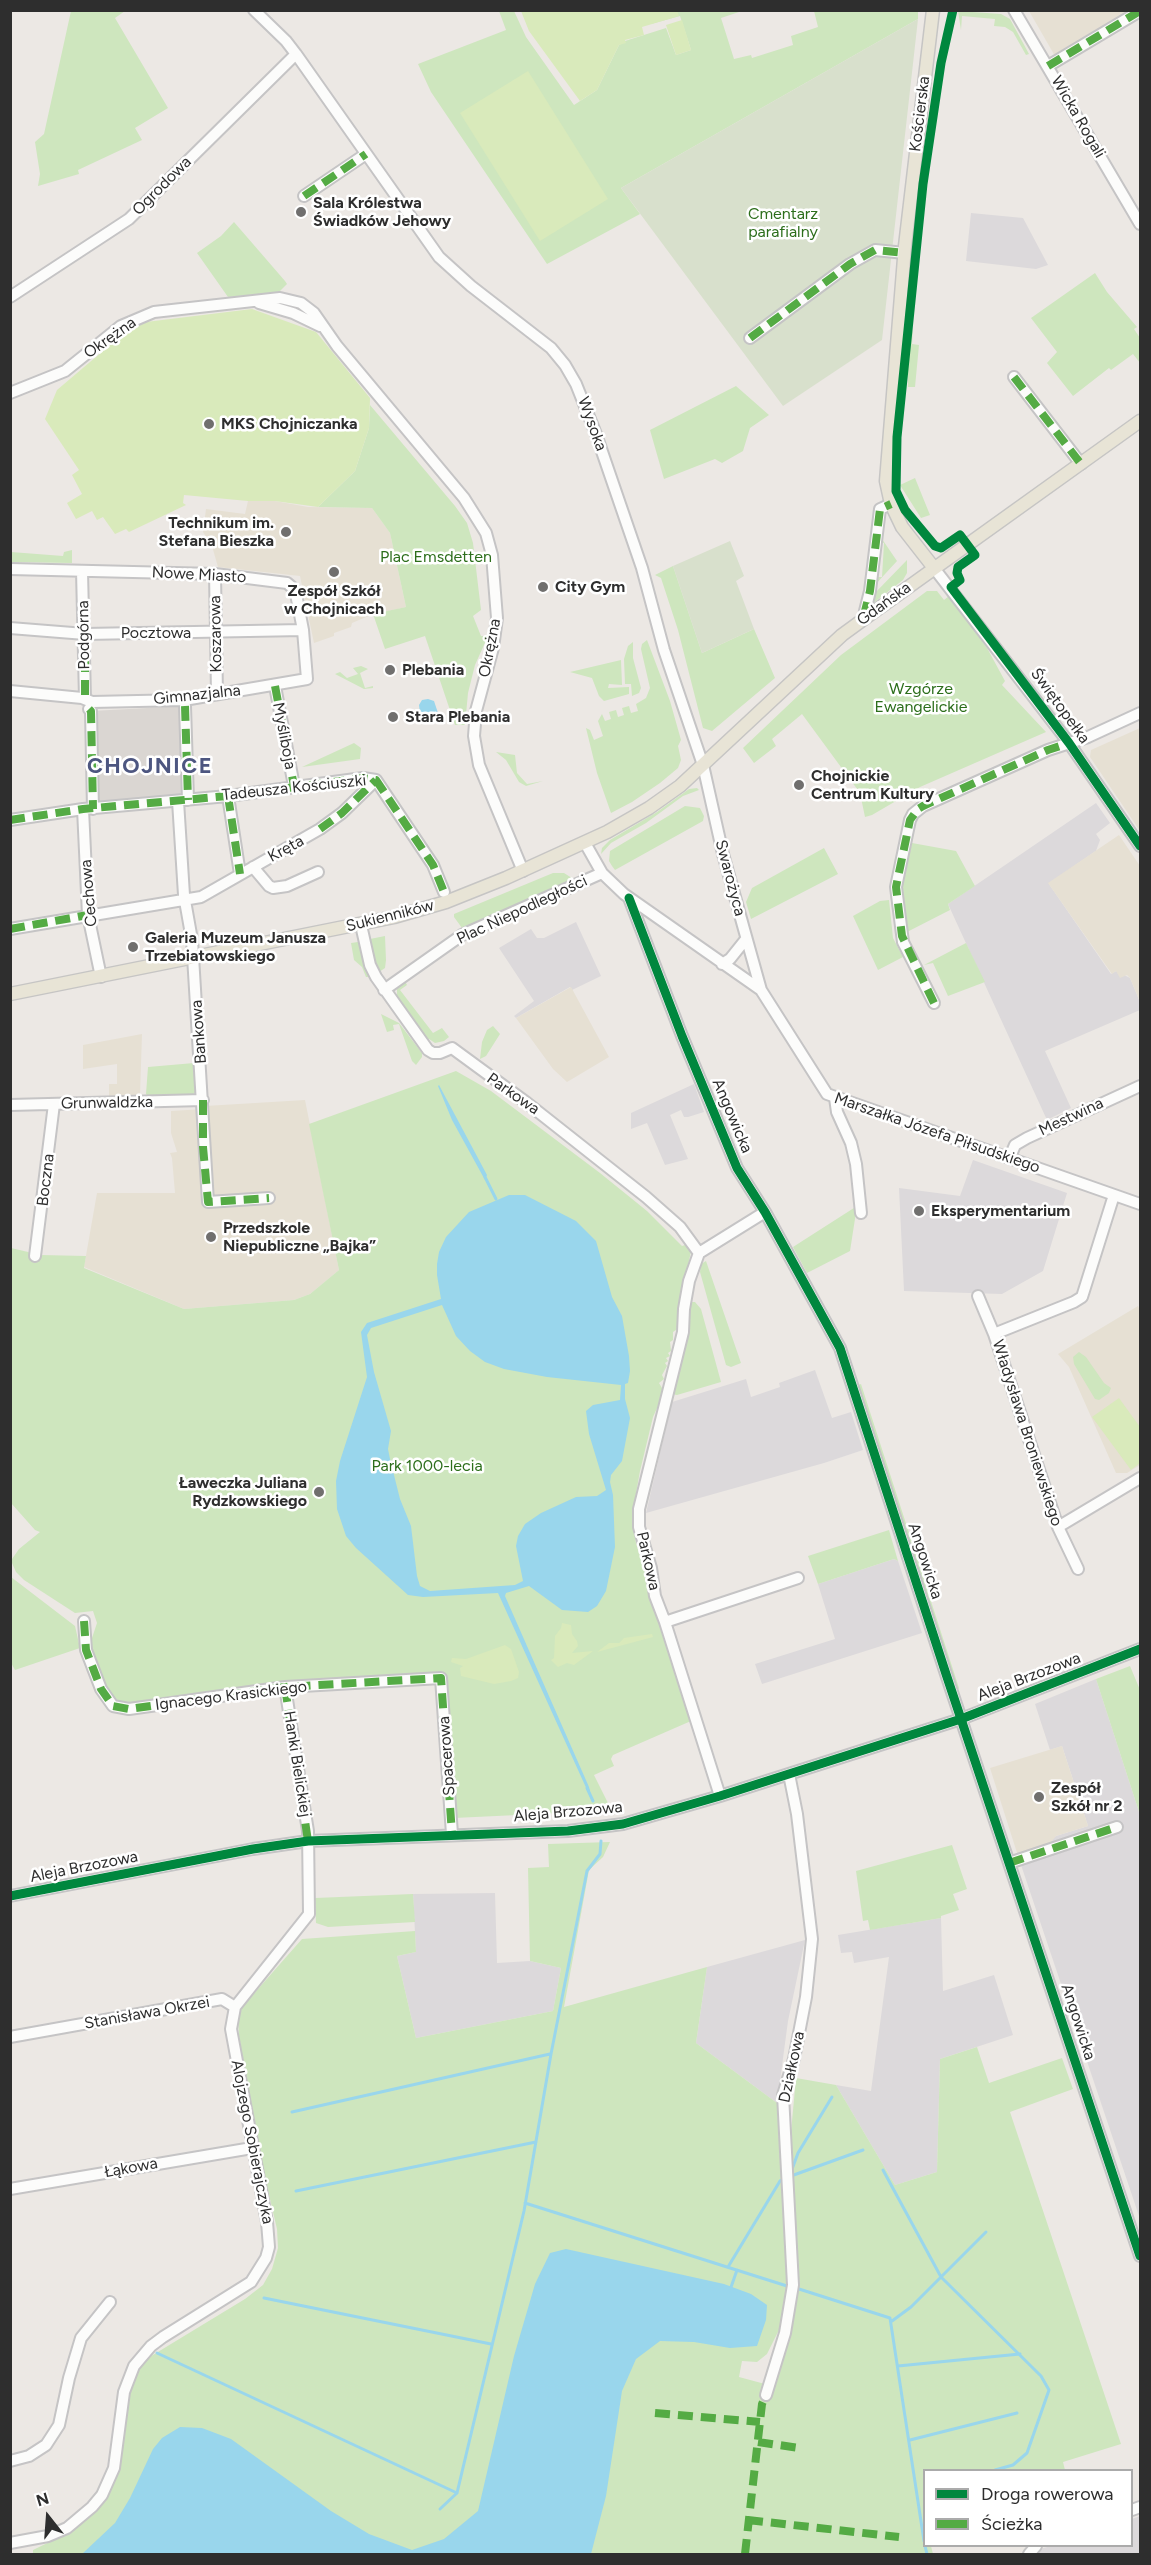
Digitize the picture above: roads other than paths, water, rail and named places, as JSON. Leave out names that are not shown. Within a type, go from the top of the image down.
[{"type":"main road","name":"Kościerska","points":[[933,10],[905,253],[886,474],[891,504],[908,536],[934,568]]},
{"type":"main road","name":"Gdańska","points":[[703,765],[816,659],[868,616],[1140,421]]},
{"type":"main road","name":"Sukienników","points":[[10,994],[361,925],[434,906],[523,871],[585,843],[649,808],[680,786],[703,765]]},
{"type":"street","name":"Wysoka","points":[[254,10],[296,54],[439,257],[471,286],[551,348],[565,365],[576,384],[596,434],[642,568],[664,650],[703,765]]},
{"type":"street","name":"Wicka Rogali","points":[[1014,10],[1140,224]]},
{"type":"street","points":[[1048,66],[1140,11]]},
{"type":"street","name":"Ogrodowa","points":[[10,297],[129,219],[296,54]]},
{"type":"street","points":[[304,196],[366,154]]},
{"type":"street","points":[[750,338],[850,264],[875,250],[905,253]]},
{"type":"street","name":"Okrężna","points":[[10,393],[65,371],[108,335],[144,315],[252,302],[292,313],[323,328],[464,498],[486,533],[492,555],[497,618],[493,648],[476,711],[474,736],[479,765],[523,871]]},
{"type":"street","points":[[1014,377],[1081,464]]},
{"type":"street","points":[[868,616],[865,611],[870,591],[880,509],[891,504]]},
{"type":"street","name":"Świętopełka","points":[[934,568],[1069,743],[1140,846]]},
{"type":"street","name":"Nowe Miasto","points":[[10,569],[215,574],[280,580],[290,585],[296,594],[303,630],[307,679]]},
{"type":"street","name":"Podgórna","points":[[82,571],[87,704],[91,711],[89,809]]},
{"type":"street","name":"Koszarowa","points":[[215,574],[217,694]]},
{"type":"street","name":"Pocztowa","points":[[10,628],[85,634],[303,630]]},
{"type":"street","name":"Gimnazjalna","points":[[10,691],[87,704],[184,700],[307,679]]},
{"type":"street","name":"Myśliboja","points":[[275,686],[294,786]]},
{"type":"street","name":"Bankowa","points":[[185,706],[183,801],[185,901],[194,958],[208,1202],[269,1198]]},
{"type":"street","points":[[934,1004],[902,936],[896,887],[910,820],[923,806],[1048,750],[1140,714]]},
{"type":"street","name":"Swarożyca","points":[[703,765],[723,854],[761,990]]},
{"type":"street","name":"Tadeusza Kościuszki","points":[[10,820],[89,809],[228,796],[363,778],[376,780],[433,865],[444,892]]},
{"type":"street","name":"Kręta","points":[[10,929],[201,897],[320,829],[342,813],[376,780]]},
{"type":"street","points":[[228,796],[240,874]]},
{"type":"street","name":"Cechowa","points":[[89,809],[88,915],[101,977]]},
{"type":"street","name":"Marszałka Józefa Piłsudskiego","points":[[585,843],[602,873],[629,898],[761,990],[827,1094],[1140,1204]]},
{"type":"street","points":[[254,867],[273,888],[287,886],[318,872]]},
{"type":"street","name":"Plac Niepodległości","points":[[384,990],[462,934],[602,873]]},
{"type":"street","name":"Angowicka","points":[[629,898],[737,1168],[765,1212],[840,1348],[1140,2256]]},
{"type":"street","points":[[640,928],[652,915]]},
{"type":"street","name":"Parkowa","points":[[361,925],[370,965],[384,990],[431,1052],[440,1053],[452,1048],[582,1144],[680,1227],[699,1253],[689,1281],[683,1332],[639,1509],[639,1527],[651,1568],[655,1596],[720,1796]]},
{"type":"street","points":[[722,964],[730,959],[746,939]]},
{"type":"street","name":"Mestwina","points":[[1010,1157],[1015,1145],[1020,1141],[1140,1086]]},
{"type":"street","points":[[835,1098],[837,1112],[851,1143],[856,1164],[861,1213]]},
{"type":"street","name":"Grunwaldzka","points":[[10,1106],[203,1100]]},
{"type":"street","name":"Boczna","points":[[35,1256],[54,1104]]},
{"type":"street","points":[[994,1334],[1082,1297],[1114,1195]]},
{"type":"street","points":[[699,1253],[765,1212]]},
{"type":"street","name":"Władysława Broniewskiego","points":[[978,1296],[994,1334],[1058,1527],[1078,1569]]},
{"type":"street","points":[[1058,1527],[1140,1478]]},
{"type":"street","points":[[665,1622],[798,1578]]},
{"type":"street","name":"Ignacego Krasickiego","points":[[84,1621],[86,1650],[96,1678],[106,1699],[118,1708],[129,1709],[285,1686],[441,1678]]},
{"type":"street","name":"Aleja Brzozowa","points":[[10,1896],[243,1851],[308,1841],[568,1831],[600,1827],[659,1814],[720,1796],[961,1719],[1140,1649]]},
{"type":"street","name":"Spacerowa","points":[[441,1678],[452,1834]]},
{"type":"street","name":"Hanki Bielickiej","points":[[285,1686],[308,1841]]},
{"type":"street","name":"Działkowa","points":[[766,2394],[785,2333],[793,2285],[783,2095],[794,2059],[806,1997],[812,1940],[801,1846],[789,1774]]},
{"type":"street","points":[[1009,1863],[1117,1827]]},
{"type":"street","name":"Stanisława Okrzei","points":[[10,2037],[222,1999],[235,2007],[309,1914],[308,1841]]},
{"type":"street","name":"Alojzego Sobierajczyka","points":[[10,2542],[48,2536],[67,2528],[92,2507],[102,2494],[114,2468],[124,2392],[134,2366],[151,2346],[251,2282],[266,2258],[269,2235],[231,2029],[235,2007]]},
{"type":"street","name":"Łąkowa","points":[[10,2189],[252,2148]]},
{"type":"street","points":[[10,2461],[29,2456],[46,2445],[59,2425],[69,2378],[81,2338],[110,2302]]},
{"type":"water","points":[[422,700],[434,701],[440,719],[425,724],[421,722],[419,705]]},
{"type":"water","points":[[439,1085],[487,1175],[485,1180],[452,1120]]},
{"type":"water","points":[[509,1195],[525,1195],[576,1221],[596,1241],[612,1297],[622,1316],[629,1356],[630,1371],[628,1383],[625,1384],[625,1399],[630,1418],[622,1461],[611,1475],[610,1482],[613,1495],[615,1547],[606,1591],[597,1606],[588,1612],[562,1610],[529,1586],[506,1593],[505,1596],[589,1787],[588,1792],[498,1593],[423,1597],[408,1595],[346,1536],[337,1509],[336,1481],[340,1461],[367,1377],[361,1332],[367,1323],[441,1299],[437,1275],[439,1252],[446,1237],[469,1212]],"holes":[[[442,1305],[456,1336],[470,1351],[485,1362],[504,1369],[547,1377],[621,1385],[620,1400],[593,1405],[586,1411],[589,1434],[606,1490],[597,1496],[576,1497],[541,1513],[525,1524],[518,1536],[516,1546],[523,1581],[515,1585],[430,1591],[420,1586],[417,1576],[411,1526],[400,1499],[390,1459],[388,1449],[391,1431],[374,1372],[367,1335],[371,1328]]]},
{"type":"water","points":[[566,2249],[724,2284],[751,2294],[767,2305],[766,2320],[757,2346],[730,2348],[694,2342],[660,2341],[636,2359],[622,2391],[606,2496],[591,2554],[82,2554],[115,2523],[130,2498],[153,2449],[162,2438],[180,2427],[202,2428],[231,2439],[331,2511],[369,2534],[412,2550],[444,2539],[478,2511],[514,2356],[535,2284],[550,2253]]},
{"type":"waterway","points":[[485,1177],[496,1199]]},
{"type":"waterway","points":[[587,1788],[593,1801]]},
{"type":"waterway","points":[[440,2509],[457,2493],[524,2211],[551,2054],[587,1871],[600,1854],[601,1841]]},
{"type":"waterway","points":[[292,2112],[550,2054]]},
{"type":"waterway","points":[[791,2172],[798,2153],[832,2097]]},
{"type":"waterway","points":[[296,2191],[536,2142]]},
{"type":"waterway","points":[[791,2176],[863,2150]]},
{"type":"waterway","points":[[883,2170],[941,2277],[1041,2376],[1049,2390],[1027,2453],[1013,2465],[999,2469]]},
{"type":"waterway","points":[[728,2267],[780,2181],[785,2179]]},
{"type":"waterway","points":[[525,2203],[787,2286]]},
{"type":"waterway","points":[[892,2321],[911,2307],[986,2232]]},
{"type":"waterway","points":[[730,2290],[737,2270]]},
{"type":"waterway","points":[[799,2289],[890,2318],[923,2534]]},
{"type":"waterway","points":[[264,2298],[491,2344]]},
{"type":"waterway","points":[[157,2353],[457,2493]]},
{"type":"waterway","points":[[898,2366],[1020,2354]]},
{"type":"waterway","points":[[910,2440],[1017,2413]]},
{"type":"waterway","points":[[925,2547],[927,2554]]},
{"type":"place","name":"Sala Królestwa Świadków Jehowy","points":[[301,212]]},
{"type":"place","name":"MKS Chojniczanka","points":[[209,424]]},
{"type":"place","name":"Technikum im. Stefana Bieszka","points":[[286,532]]},
{"type":"place","name":"Zespół Szkół w Chojnicach","points":[[334,572]]},
{"type":"place","name":"City Gym","points":[[543,587]]},
{"type":"place","name":"Plebania","points":[[390,670]]},
{"type":"place","name":"Stara Plebania","points":[[393,717]]},
{"type":"place","name":"Chojnickie Centrum Kultury","points":[[799,785]]},
{"type":"place","name":"Galeria Muzeum Janusza Trzebiatowskiego","points":[[133,947]]},
{"type":"place","name":"Eksperymentarium","points":[[919,1211]]},
{"type":"place","name":"Przedszkole Niepubliczne „Bajka”","points":[[211,1237]]},
{"type":"place","name":"Ławeczka Juliana Rydzkowskiego","points":[[319,1492]]},
{"type":"place","name":"Zespół Szkół nr 2","points":[[1039,1797]]},
{"type":"district","name":"CHOJNICE","points":[[150,767]]},
{"type":"park label","name":"Cmentarz parafialny","points":[[783,223]]},
{"type":"park label","name":"Plac Emsdetten","points":[[436,557]]},
{"type":"park label","name":"Wzgórze Ewangelickie","points":[[921,698]]},
{"type":"park label","name":"Park 1000-lecia","points":[[427,1466]]}]
